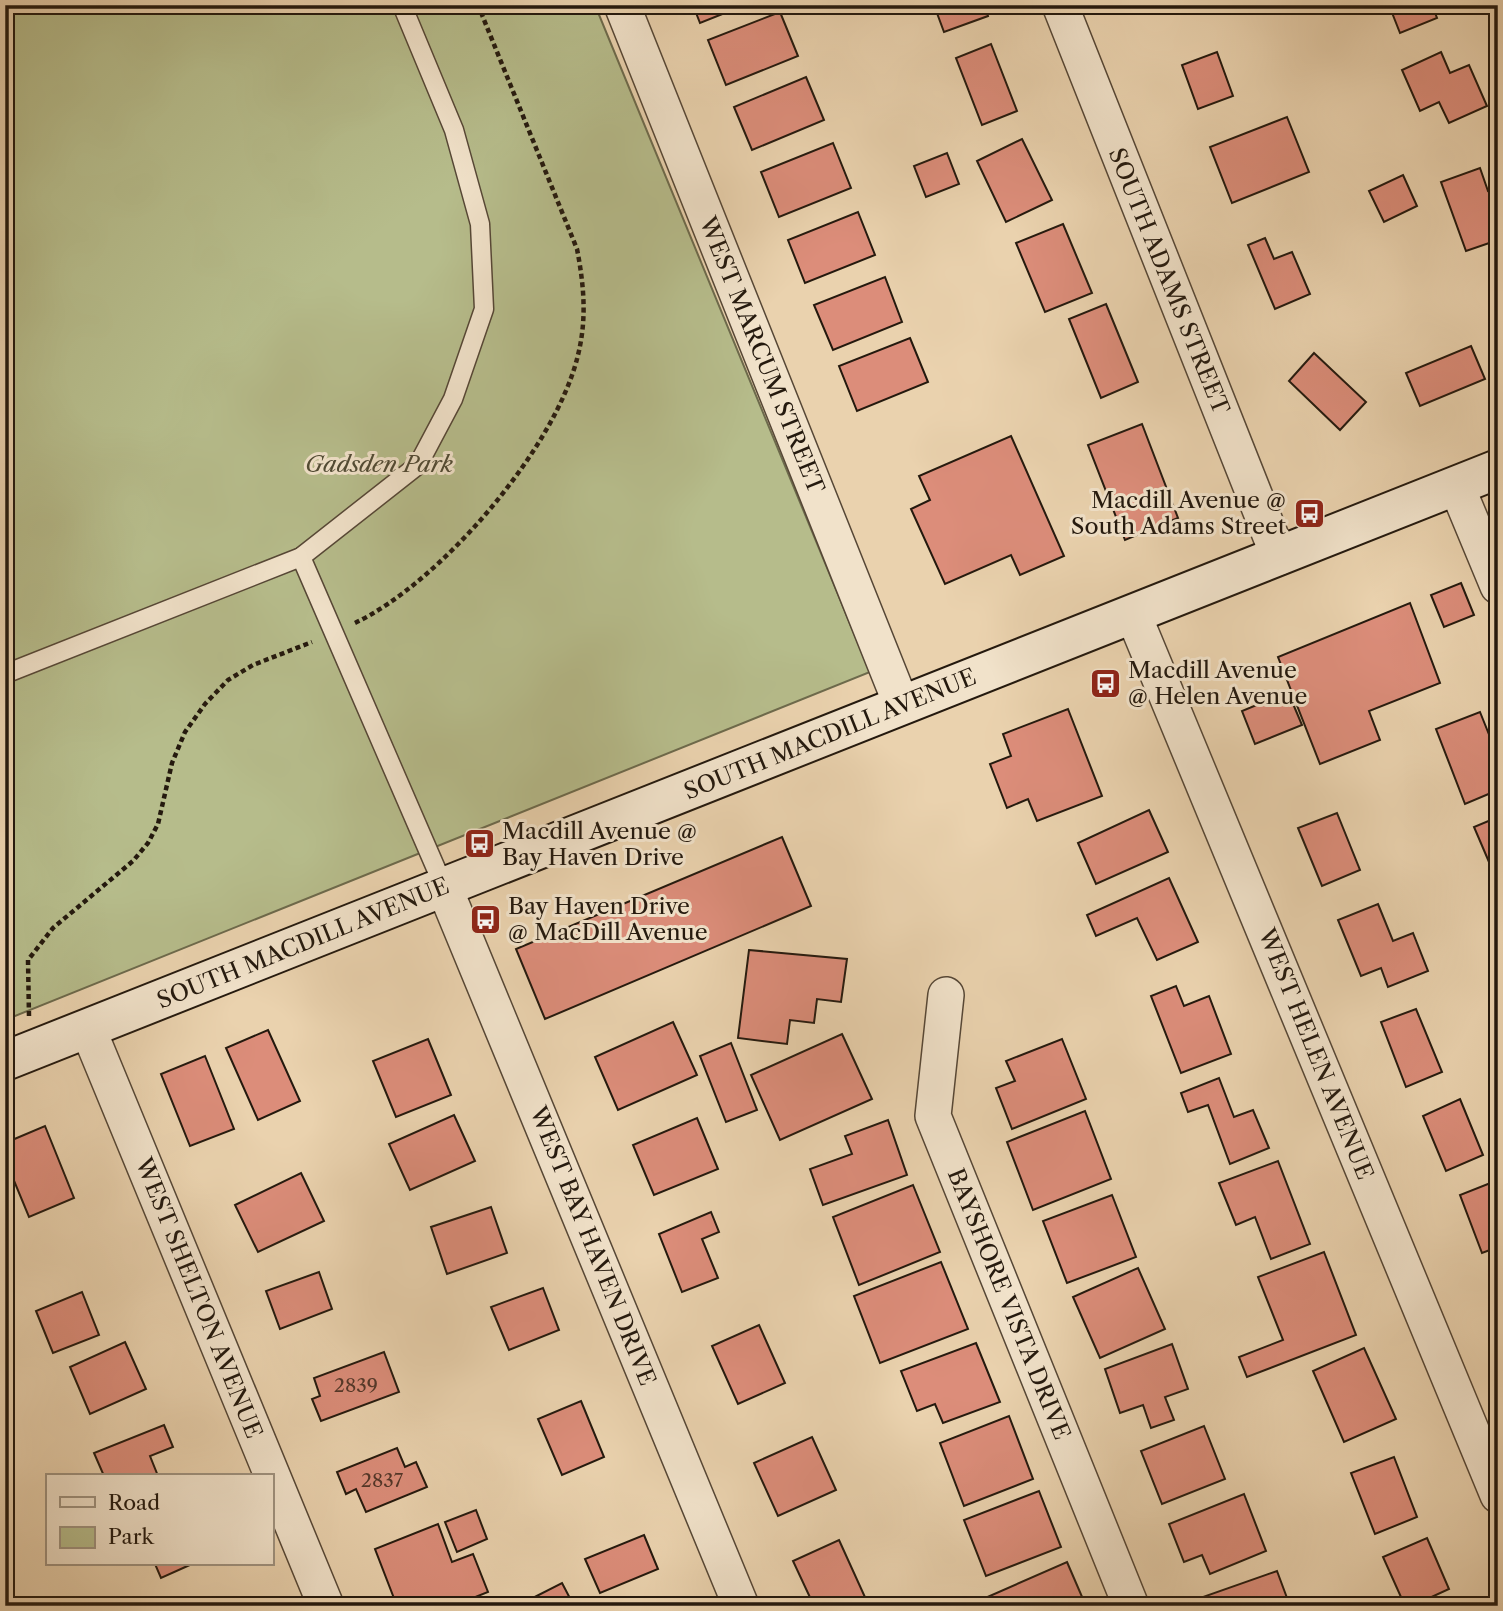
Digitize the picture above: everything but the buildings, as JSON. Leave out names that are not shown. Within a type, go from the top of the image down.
[{"type":"street","name":"WEST MARCUM STREET","points":[[622,5],[902,706]]},
{"type":"street","name":"SOUTH ADAMS STREET","points":[[1060,5],[1279,557]]},
{"type":"street","name":"SOUTH MACDILL AVENUE","points":[[5,1061],[1498,469]]},
{"type":"street","points":[[1456,485],[1498,586]]},
{"type":"street","name":"WEST HELEN AVENUE","points":[[1133,614],[1498,1495]]},
{"type":"street","name":"WEST BAY HAVEN DRIVE","points":[[444,887],[741,1606]]},
{"type":"street","name":"BAYSHORE VISTA DRIVE","points":[[946,995],[933,1116],[1131,1606]]},
{"type":"street","name":"WEST SHELTON AVENUE","points":[[88,1029],[272,1474]]},
{"type":"street","name":"WEST SHELTON AVENUE","points":[[273,1478],[326,1606]]},
{"type":"lane","points":[[5,674],[301,557],[418,465],[453,399],[484,309],[480,224],[454,130],[402,5]]},
{"type":"lane","points":[[301,557],[444,887]]},
{"type":"green space","name":"Gadsden Park","points":[[5,5],[595,5],[870,672],[5,1020]]},
{"type":"place","name":"Macdill Avenue @ South Adams Street","points":[[1309,513]]},
{"type":"place","name":"Macdill Avenue @ Helen Avenue","points":[[1105,683]]},
{"type":"place","name":"Macdill Avenue @ Bay Haven Drive","points":[[479,844]]},
{"type":"place","name":"Bay Haven Drive @ MacDill Avenue","points":[[485,919]]}]
